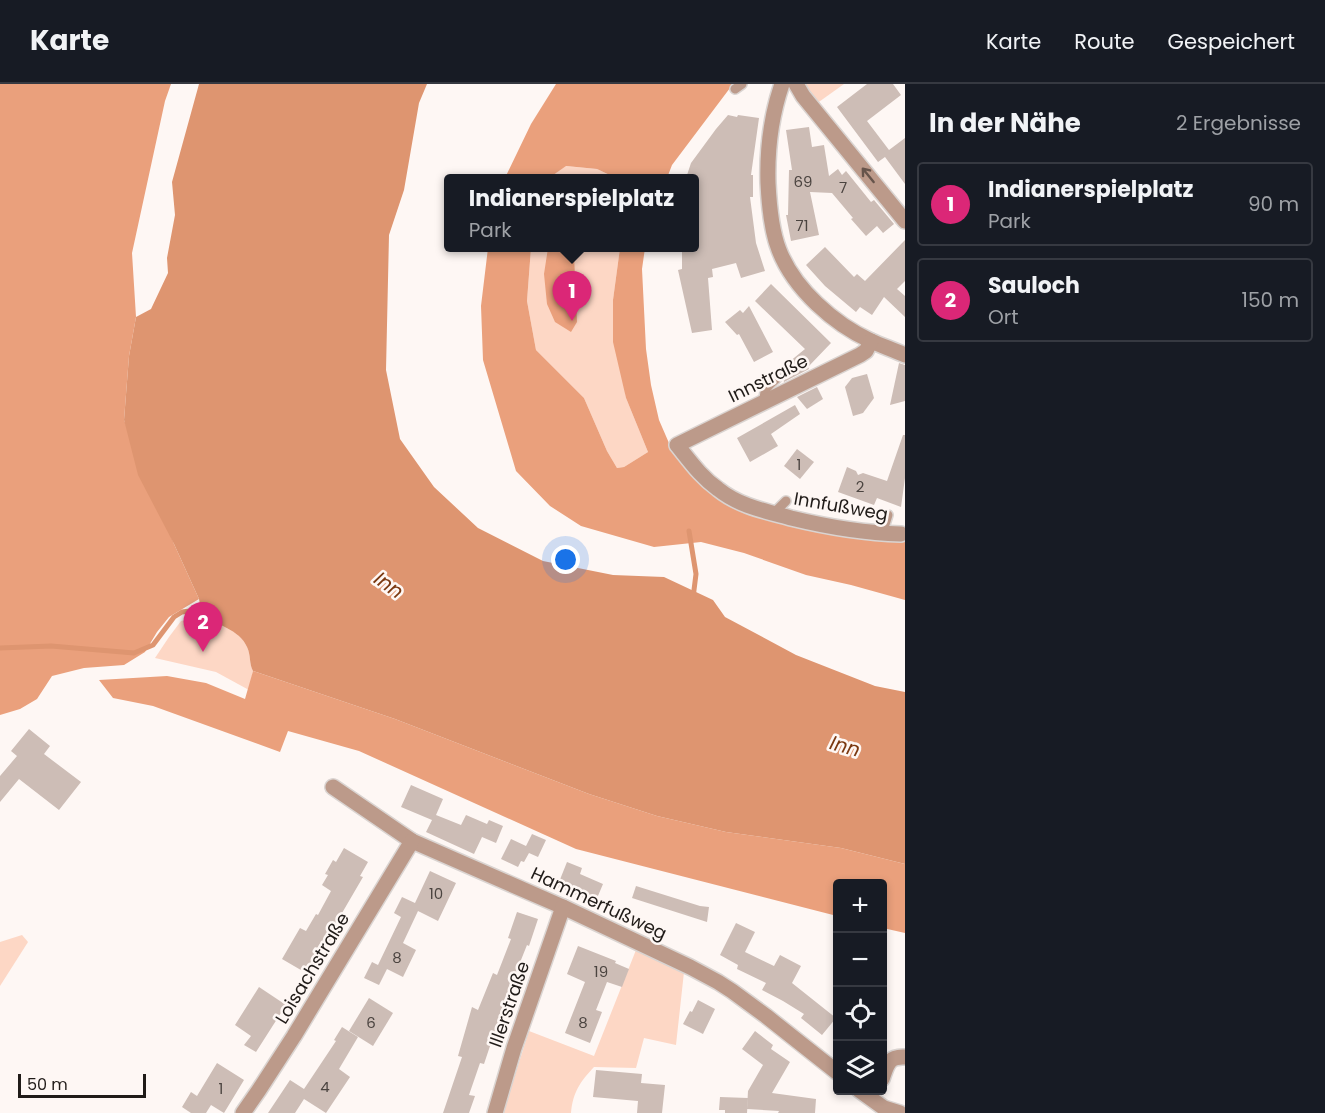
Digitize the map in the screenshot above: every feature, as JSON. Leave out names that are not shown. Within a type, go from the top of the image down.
[{"type":"street","points":[[782,84],[769,135],[767,160],[768,190],[778,249],[788,270],[810,297],[829,314],[871,341],[905,355]]},
{"type":"street","points":[[796,84],[803,96],[905,221]]},
{"type":"street","name":"Innstraße","points":[[677,445],[860,356],[866,351],[871,341]]},
{"type":"street","name":"Innfußweg","points":[[677,445],[700,474],[718,490],[736,501],[759,510],[839,529],[901,534]]},
{"type":"street","name":"Hammerfußweg","points":[[333,787],[412,841],[562,907],[690,967],[732,990],[833,1070]]},
{"type":"street","name":"Loisachstraße","points":[[243,1113],[260,1090],[412,841]]},
{"type":"street","name":"Illerstraße","points":[[495,1113],[514,1048],[562,907]]},
{"type":"street","points":[[887,1066],[889,1061],[896,1057],[905,1057]]},
{"type":"street","points":[[871,1095],[884,1108],[900,1113]]},
{"type":"lane","points":[[765,401],[766,387],[777,378]]},
{"type":"lane","name":"Innfußweg","points":[[774,513],[786,501]]},
{"type":"lane","points":[[882,534],[888,515]]},
{"type":"shaded area","points":[[0,84],[171,84],[165,101],[132,253],[136,317],[129,356],[124,420],[174,544],[199,599],[169,617],[145,652],[124,665],[84,668],[52,676],[37,699],[20,709],[0,715]]},
{"type":"shaded area","points":[[556,84],[733,84],[672,165],[669,174],[608,174],[597,169],[566,166],[555,174],[507,174],[531,124]]},
{"type":"shaded area","points":[[804,84],[844,84],[816,104]]},
{"type":"shaded area","points":[[565,166],[597,169],[608,174],[554,174]]},
{"type":"shaded area","points":[[488,252],[531,252],[527,301],[536,350],[584,398],[607,451],[617,468],[624,467],[648,452],[626,398],[613,342],[613,300],[619,252],[644,252],[642,269],[646,349],[651,385],[659,420],[672,450],[733,507],[768,520],[830,532],[905,531],[905,600],[806,575],[744,553],[701,542],[654,547],[581,526],[550,506],[516,471],[483,360],[481,306]]},
{"type":"shaded area","points":[[531,252],[619,252],[613,300],[626,398],[648,452],[624,467],[617,468],[584,398],[536,350],[527,301]]},
{"type":"shaded area","points":[[547,252],[574,252],[577,322],[571,332],[555,322],[547,304],[544,274]]},
{"type":"shaded area","points":[[202,616],[227,628],[244,641],[253,671],[249,690],[216,672],[155,658],[181,621]]},
{"type":"shaded area","points":[[253,671],[395,719],[589,794],[657,816],[726,832],[841,848],[905,864],[905,933],[887,929],[887,879],[833,879],[833,915],[576,849],[359,751],[288,731],[280,752],[153,706],[113,698],[99,680],[167,676],[206,683],[245,699]]},
{"type":"shaded area","points":[[22,935],[28,942],[0,986],[0,942]]},
{"type":"shaded area","points":[[636,950],[684,972],[676,1045],[644,1038],[636,1068],[594,1067],[578,1088],[573,1099],[571,1113],[503,1113],[529,1031],[594,1056]]},
{"type":"water","name":"Inn","points":[[199,84],[427,84],[419,103],[404,190],[389,235],[386,370],[400,439],[434,487],[478,528],[543,561],[613,575],[664,577],[713,600],[725,617],[796,655],[875,686],[905,692],[905,864],[841,848],[726,832],[657,816],[589,794],[395,719],[253,671],[244,641],[227,628],[202,616],[199,599],[174,544],[138,475],[124,420],[129,356],[136,317],[151,309],[168,273],[167,258],[175,215],[172,182]]},
{"type":"building","points":[[867,84],[893,84],[901,95],[867,121],[889,150],[905,138],[905,184],[885,157],[878,162],[837,107]]},
{"type":"building","points":[[728,115],[759,118],[751,175],[753,175],[753,197],[750,197],[756,243],[765,271],[741,278],[736,263],[712,269],[713,277],[708,278],[712,330],[692,333],[678,270],[682,269],[682,252],[699,252],[699,174],[687,174],[691,163]]},
{"type":"building","points":[[809,127],[812,147],[824,145],[829,176],[838,169],[842,175],[846,171],[871,202],[874,200],[894,224],[883,233],[877,226],[866,236],[832,193],[810,192],[819,235],[791,241],[786,215],[788,215],[789,170],[792,170],[786,130]]},
{"type":"building","points":[[905,240],[905,281],[897,289],[905,296],[905,317],[884,297],[872,315],[860,307],[856,312],[825,286],[806,265],[825,247],[854,277],[857,274],[865,281]]},
{"type":"building","points":[[771,284],[831,343],[808,367],[809,369],[784,382],[782,374],[778,371],[805,349],[755,301]]},
{"type":"building","points":[[749,306],[773,352],[754,362],[739,334],[737,335],[725,322],[740,310],[743,313]]},
{"type":"building","points":[[899,363],[905,365],[905,401],[890,405]]},
{"type":"building","points":[[867,374],[874,398],[863,413],[853,416],[845,387],[852,378]]},
{"type":"building","points":[[817,387],[823,399],[807,409],[797,397]]},
{"type":"building","points":[[795,405],[800,414],[771,434],[778,446],[750,462],[737,438]]},
{"type":"building","points":[[903,435],[905,435],[905,478],[901,507],[877,498],[874,505],[838,492],[847,467],[856,471],[858,475],[863,473],[887,481]]},
{"type":"building","points":[[797,449],[814,462],[800,479],[784,466]]},
{"type":"building","points":[[29,729],[50,746],[44,754],[81,782],[59,810],[19,779],[0,802],[0,776],[17,756],[11,751]]},
{"type":"building","points":[[411,785],[443,799],[436,815],[461,825],[466,815],[487,824],[489,820],[503,826],[496,843],[482,837],[474,854],[426,832],[432,820],[401,807]]},
{"type":"building","points":[[532,834],[546,840],[538,857],[529,853],[518,867],[501,859],[511,839],[526,846]]},
{"type":"building","points":[[344,848],[368,862],[360,876],[363,877],[335,925],[338,927],[328,944],[324,942],[306,973],[282,959],[300,928],[306,931],[316,914],[318,915],[331,891],[322,885],[328,875],[325,874],[333,860],[336,862]]},
{"type":"building","points":[[567,862],[582,868],[580,874],[603,884],[595,903],[557,887]]},
{"type":"building","points":[[430,871],[456,883],[438,921],[418,911],[403,943],[416,950],[403,977],[387,969],[379,985],[364,978],[372,962],[378,965],[401,917],[394,913],[402,897],[415,903]]},
{"type":"building","points":[[636,886],[709,907],[707,922],[632,898]]},
{"type":"building","points":[[517,912],[538,919],[529,946],[527,945],[509,990],[516,993],[503,1020],[499,1019],[484,1064],[480,1063],[469,1095],[475,1096],[469,1113],[443,1113],[462,1057],[458,1056],[472,1007],[478,1010],[493,973],[497,975],[511,939],[508,938]]},
{"type":"building","points":[[736,923],[755,932],[745,952],[774,966],[780,955],[801,966],[792,983],[833,1016],[833,1022],[822,1035],[801,1018],[804,1014],[762,990],[766,983],[737,969],[738,965],[720,955]]},
{"type":"building","points":[[578,946],[616,961],[615,963],[629,969],[622,987],[607,982],[596,1010],[602,1012],[590,1043],[565,1033],[585,982],[567,974]]},
{"type":"building","points":[[259,987],[286,1005],[256,1052],[244,1045],[251,1036],[235,1025]]},
{"type":"building","points":[[369,998],[393,1013],[373,1046],[349,1031]]},
{"type":"building","points":[[698,1000],[715,1009],[703,1034],[683,1024]]},
{"type":"building","points":[[342,1027],[358,1037],[339,1069],[350,1077],[326,1113],[304,1099],[295,1113],[268,1113],[290,1080],[304,1089],[336,1041],[334,1040]]},
{"type":"building","points":[[755,1031],[773,1045],[771,1049],[790,1062],[772,1093],[816,1099],[815,1113],[778,1113],[779,1111],[747,1109],[748,1091],[763,1065],[742,1049]]},
{"type":"building","points":[[217,1063],[244,1080],[224,1113],[211,1105],[206,1113],[191,1113],[182,1107],[191,1092],[197,1096]]},
{"type":"building","points":[[596,1070],[642,1074],[641,1083],[665,1085],[662,1113],[637,1113],[638,1101],[593,1097]]},
{"type":"building","points":[[720,1097],[748,1098],[747,1113],[725,1113],[725,1110],[719,1110]]},
{"type":"waterway","points":[[689,531],[696,574],[693,598]]},
{"type":"waterway","points":[[0,648],[51,646],[134,653],[153,645],[174,617],[182,612],[206,609]]},
{"type":"place","name":"Indianerspielplatz","points":[[572,321]]},
{"type":"place","name":"Sauloch","points":[[203,652]]}]
